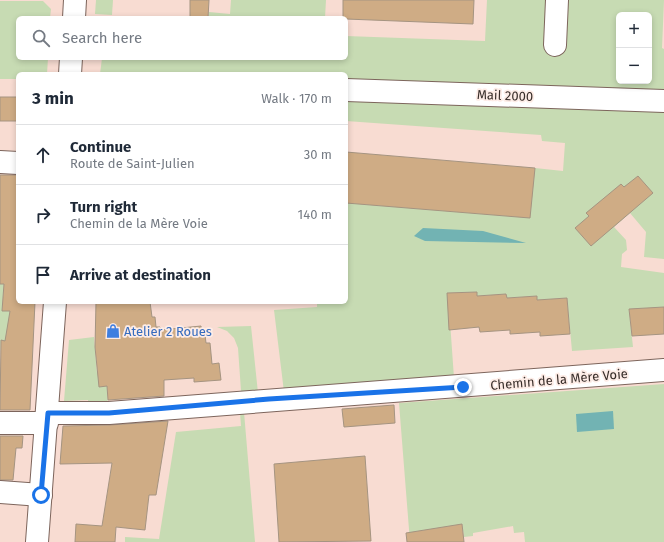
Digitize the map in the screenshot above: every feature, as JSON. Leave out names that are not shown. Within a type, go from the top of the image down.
[{"type":"street","points":[[74,16],[75,0]]},
{"type":"street","points":[[555,45],[556,0]]},
{"type":"street","points":[[70,72],[71,60]]},
{"type":"street","name":"Mail 2000","points":[[348,90],[664,101]]},
{"type":"street","points":[[0,162],[16,163]]},
{"type":"street","points":[[37,542],[55,304]]},
{"type":"street","name":"Chemin de la Mère Voie","points":[[0,423],[109,413],[664,370]]},
{"type":"street","points":[[0,492],[41,495]]},
{"type":"green space","points":[[96,0],[113,0],[112,15],[95,14]]},
{"type":"green space","points":[[231,0],[326,0],[325,16],[208,16],[209,12],[230,14]]},
{"type":"green space","points":[[487,0],[664,0],[662,48],[664,49],[664,259],[644,257],[646,232],[630,213],[614,227],[626,240],[627,250],[622,254],[621,267],[664,273],[664,307],[629,310],[633,347],[572,351],[567,298],[537,300],[537,296],[507,298],[506,294],[477,296],[476,292],[448,293],[454,378],[284,392],[274,310],[317,307],[317,304],[348,304],[348,203],[535,168],[563,171],[565,143],[542,141],[541,135],[348,121],[348,72],[100,72],[102,60],[348,60],[348,36],[485,41]]},
{"type":"green space","points":[[0,1],[43,1],[51,9],[50,16],[16,16],[16,60],[48,60],[47,72],[16,72],[16,79],[0,79]]},
{"type":"green space","points":[[0,284],[4,284],[2,310],[10,311],[13,341],[1,341],[0,355]]},
{"type":"green space","points":[[251,326],[258,393],[236,397],[241,391],[238,348],[234,338],[227,331],[217,327]]},
{"type":"green space","points":[[94,337],[97,373],[144,364],[107,386],[108,407],[88,408],[88,400],[64,401],[69,340]]},
{"type":"green space","points":[[664,384],[664,542],[525,542],[524,532],[514,533],[513,526],[473,533],[473,536],[464,537],[462,524],[410,542],[399,403]]},
{"type":"green space","points":[[240,412],[244,412],[255,542],[125,542],[125,537],[159,539],[176,432],[241,426]]},
{"type":"water","points":[[423,228],[483,231],[526,243],[425,241],[414,236]]},
{"type":"water","points":[[613,411],[614,429],[577,432],[576,414]]},
{"type":"building","points":[[190,0],[209,0],[208,16],[190,16]]},
{"type":"building","points":[[343,0],[474,0],[473,24],[348,19],[348,16],[343,16]]},
{"type":"building","points":[[0,97],[16,97],[16,121],[0,121]]},
{"type":"building","points":[[348,152],[535,168],[530,218],[348,203]]},
{"type":"building","points":[[0,175],[16,175],[16,304],[35,304],[30,410],[0,410],[1,340],[5,341],[10,311],[2,311],[4,284],[0,284]]},
{"type":"building","points":[[638,176],[653,193],[591,246],[575,228],[589,216],[586,213],[621,184],[624,187]]},
{"type":"building","points":[[477,292],[477,296],[506,294],[507,298],[537,296],[537,300],[567,298],[570,334],[540,336],[540,332],[510,334],[510,330],[480,332],[479,327],[449,330],[447,293]]},
{"type":"building","points":[[96,304],[150,304],[152,317],[155,317],[156,327],[160,327],[161,330],[201,326],[202,335],[205,335],[206,343],[210,343],[212,364],[219,363],[221,380],[194,382],[194,378],[164,380],[164,396],[108,400],[107,386],[99,387],[95,347]]},
{"type":"building","points":[[664,307],[664,334],[632,336],[629,309]]},
{"type":"building","points":[[394,405],[395,423],[344,427],[342,409]]},
{"type":"building","points":[[168,421],[156,495],[149,495],[145,530],[116,527],[115,542],[75,542],[76,524],[102,526],[112,463],[60,464],[63,426],[110,425]]},
{"type":"building","points":[[0,436],[23,436],[22,448],[16,448],[13,480],[0,480]]},
{"type":"building","points":[[365,456],[371,541],[279,542],[274,464]]},
{"type":"building","points":[[462,524],[464,542],[407,542],[406,533]]},
{"type":"place","name":"Atelier 2 Roues","points":[[113,331]]},
{"type":"route","points":[[41,495],[48,413],[109,413],[269,399],[463,387]]}]
